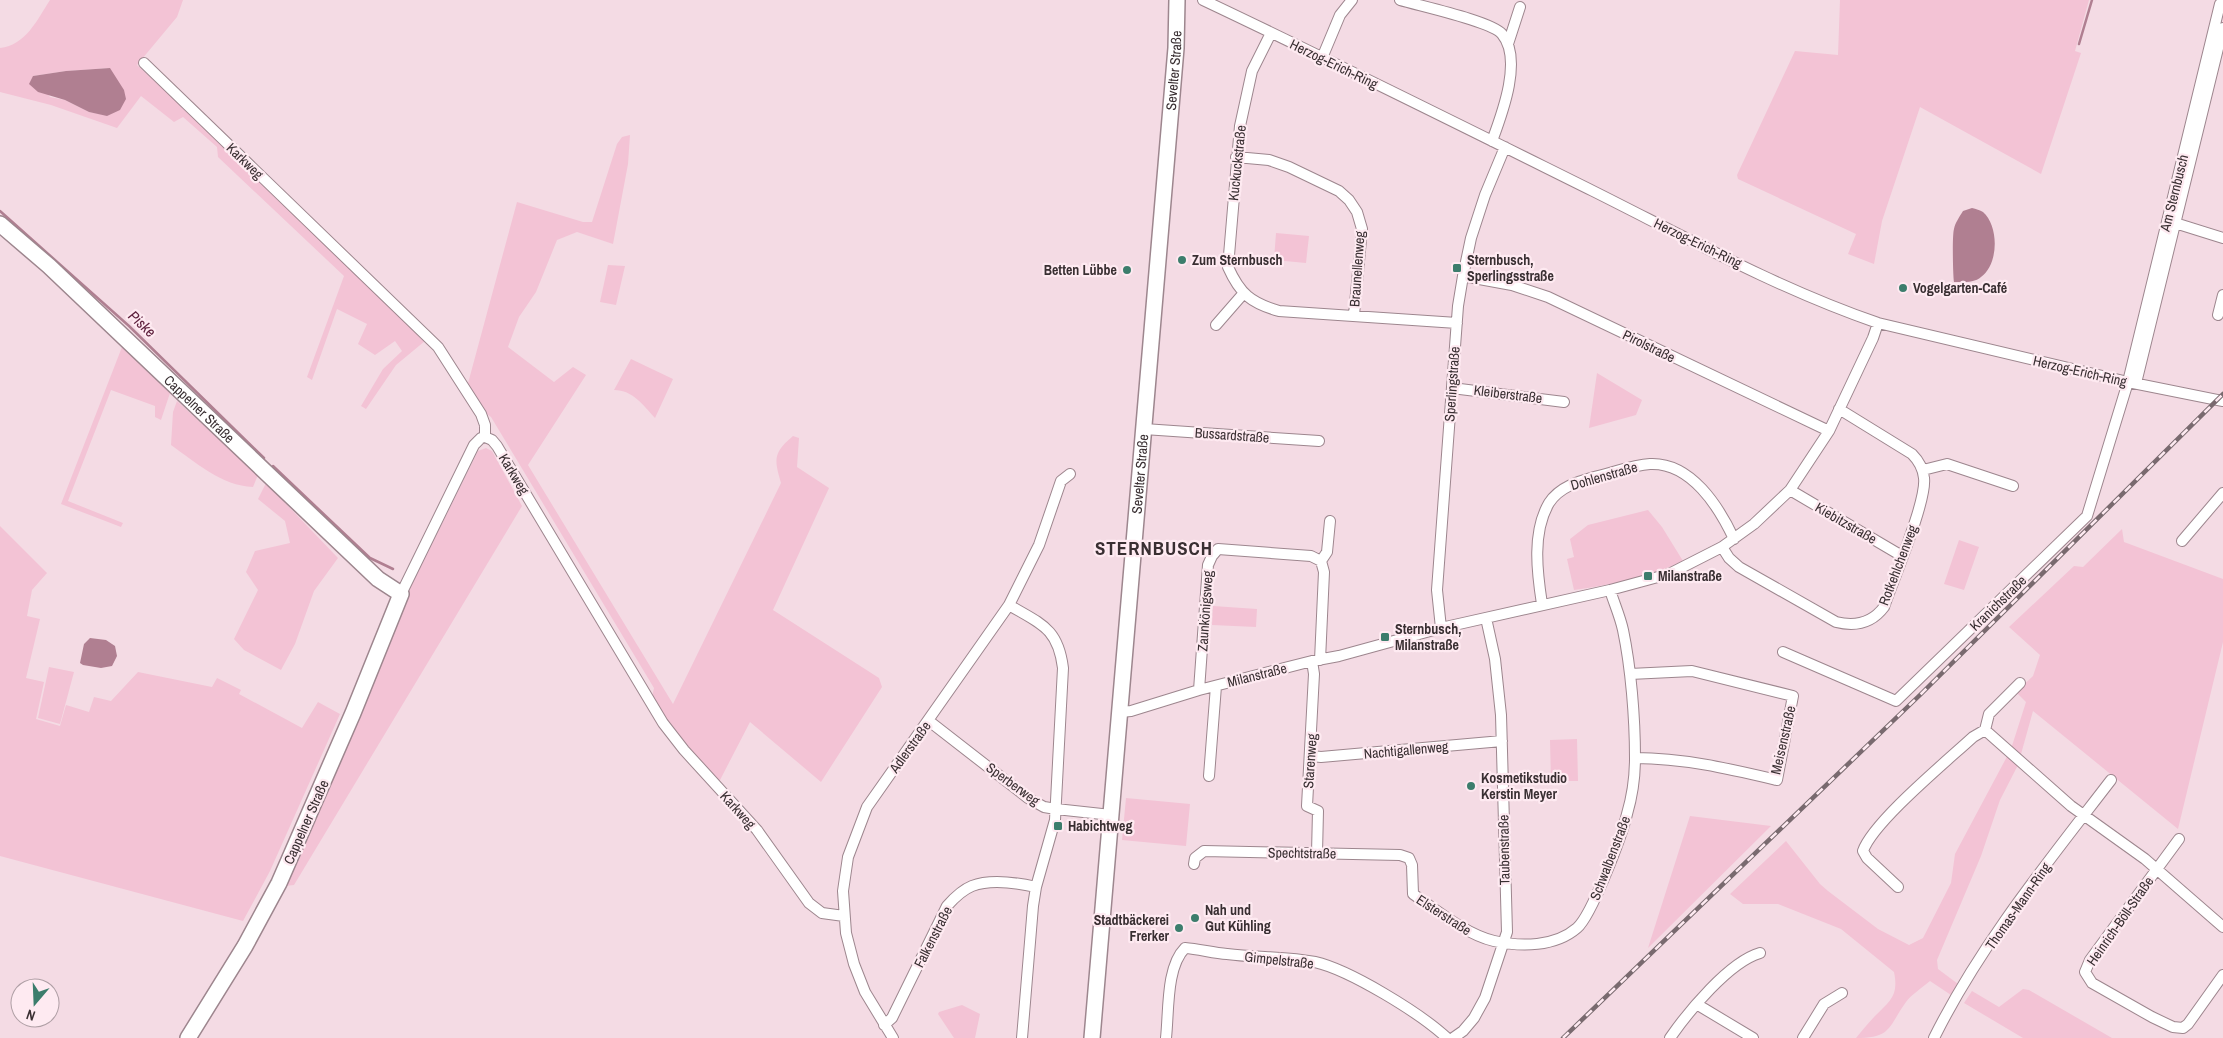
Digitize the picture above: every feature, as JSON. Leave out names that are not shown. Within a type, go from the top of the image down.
[{"type":"street","name":"Sevelter Straße","points":[[1092,1038],[1176,48],[1177,0]]},
{"type":"street","name":"Herzog-Erich-Ring","points":[[1203,0],[1814,300],[1878,323],[2132,383],[2223,401]]},
{"type":"street","points":[[1322,58],[1340,15],[1352,0]]},
{"type":"street","points":[[1400,0],[1482,23],[1501,32],[1508,44],[1511,64],[1509,86],[1504,107],[1492,141]]},
{"type":"street","name":"Am Sternbusch","points":[[2132,383],[2220,4]]},
{"type":"street","points":[[1508,44],[1520,7]]},
{"type":"street","name":"Am Sternbusch","points":[[2132,383],[2175,223],[2223,28]]},
{"type":"street","name":"Kuckuckstraße","points":[[1271,33],[1252,71],[1240,126],[1228,267],[1236,284],[1243,294],[1260,306],[1279,311],[1457,323]]},
{"type":"street","name":"Karkweg","points":[[144,63],[438,347],[481,414],[485,424],[485,437],[492,440],[497,446],[663,723],[684,750],[752,824],[809,902],[822,914],[844,916]]},
{"type":"street","name":"Sperlingstraße","points":[[1441,628],[1437,590],[1457,323],[1463,276],[1471,238],[1482,203],[1505,147]]},
{"type":"street","name":"Braunellenweg","points":[[1236,157],[1269,160],[1289,167],[1339,191],[1349,200],[1357,212],[1362,228],[1354,315]]},
{"type":"street","points":[[2175,223],[2223,238]]},
{"type":"street","name":"Cappelner Straße","points":[[0,224],[49,266],[378,579],[401,594]]},
{"type":"street","name":"Pirolstraße","points":[[1463,276],[1512,285],[1548,297],[1829,431]]},
{"type":"street","points":[[1216,325],[1243,294]]},
{"type":"street","points":[[2218,314],[2223,295]]},
{"type":"street","name":"Milanstraße","points":[[1120,712],[1131,711],[1199,690],[1441,628],[1610,590],[1669,574],[1722,547],[1754,524],[1790,490],[1829,431],[1873,338],[1878,323]]},
{"type":"street","name":"Kranichstraße","points":[[1783,652],[1896,701],[2087,516],[2132,383]]},
{"type":"street","name":"Kleiberstraße","points":[[1452,388],[1564,402]]},
{"type":"street","points":[[1839,409],[1902,447],[1920,463],[1923,470],[1947,464],[2013,486]]},
{"type":"street","name":"Bussardstraße","points":[[1144,428],[1319,442]]},
{"type":"street","name":"Cappelner Straße","points":[[188,1038],[249,938],[279,883],[349,722],[401,594],[474,445],[481,438],[485,437]]},
{"type":"street","name":"Dohlenstraße","points":[[1542,604],[1538,582],[1537,554],[1542,520],[1550,502],[1564,488],[1582,481],[1652,464],[1680,471],[1697,483],[1724,519],[1734,539]]},
{"type":"street","name":"Rotkehlchenweg","points":[[1722,547],[1729,558],[1739,567],[1836,622],[1845,624],[1864,623],[1878,614],[1884,607],[1923,495],[1925,484],[1923,470]]},
{"type":"street","name":"Adlerstraße","points":[[893,1038],[865,992],[854,964],[844,916],[843,890],[848,857],[860,822],[878,790],[929,721],[1009,605],[1039,545],[1061,481],[1070,474]]},
{"type":"street","name":"Kiebitzstraße","points":[[1790,490],[1902,556]]},
{"type":"street","points":[[2182,541],[2223,493]]},
{"type":"street","points":[[1316,660],[1324,572],[1321,560],[1327,552],[1330,521]]},
{"type":"street","name":"Zaunkönigsweg","points":[[1199,690],[1208,565],[1218,549],[1311,556],[1321,560]]},
{"type":"street","name":"Schwalbenstraße","points":[[1504,943],[1534,945],[1558,940],[1578,927],[1589,911],[1627,814],[1635,758],[1630,674],[1623,629],[1610,590]]},
{"type":"street","points":[[1009,605],[1046,627],[1055,637],[1061,651],[1063,668],[1055,820],[1036,887],[1022,1038]]},
{"type":"street","name":"Taubenstraße","points":[[1453,1038],[1463,1031],[1478,1012],[1491,984],[1507,932],[1502,741],[1495,660],[1486,618]]},
{"type":"street","name":"Starenweg","points":[[1316,660],[1307,806],[1318,812],[1317,853]]},
{"type":"street","name":"Meisenstraße","points":[[1630,674],[1692,671],[1793,696],[1777,780],[1700,762],[1661,758],[1635,758]]},
{"type":"street","points":[[1898,887],[1867,858],[1863,851],[1866,843],[1888,817],[1973,737],[1985,730],[1990,714],[2020,683]]},
{"type":"street","name":"Milanstraße","points":[[1209,776],[1216,686]]},
{"type":"street","name":"Sperberweg","points":[[929,721],[1028,798],[1044,806],[1056,809],[1111,815]]},
{"type":"street","points":[[1985,730],[2071,806],[2156,868],[2223,927]]},
{"type":"street","name":"Nachtigallenweg","points":[[1311,756],[1321,757],[1502,741]]},
{"type":"street","name":"Thomas-Mann-Ring","points":[[1934,1038],[1960,991],[2006,921],[2111,780]]},
{"type":"street","points":[[2156,868],[2179,839]]},
{"type":"street","name":"Spechtstraße","points":[[1194,864],[1195,858],[1204,851],[1400,855],[1409,858],[1412,865]]},
{"type":"street","name":"Elsterstraße","points":[[1412,865],[1412,894],[1474,934],[1504,943]]},
{"type":"street","name":"Heinrich-Böll-Straße","points":[[2156,868],[2090,960],[2085,972],[2092,982],[2152,1017],[2174,1027],[2183,1028],[2188,1024],[2223,975]]},
{"type":"street","name":"Falkenstraße","points":[[884,1025],[892,1018],[947,906],[957,895],[972,886],[994,883],[1036,887]]},
{"type":"street","name":"Gimpelstraße","points":[[1166,1038],[1173,966],[1179,954],[1185,948],[1224,954],[1315,962],[1366,984],[1430,1022],[1447,1038]]},
{"type":"street","points":[[1670,1038],[1689,1011],[1710,990],[1747,957],[1760,953]]},
{"type":"street","points":[[1802,1038],[1824,1004],[1842,993]]},
{"type":"street","points":[[1698,1004],[1753,1038]]},
{"type":"shaded area","points":[[50,0],[183,0],[177,17],[137,65],[425,341],[396,365],[366,409],[361,406],[383,369],[402,351],[395,341],[375,355],[358,344],[367,324],[337,309],[312,380],[307,377],[344,276],[218,157],[217,147],[183,117],[174,122],[141,96],[117,128],[51,105],[0,92],[0,48],[9,46],[24,37]],"holes":[[[109,68],[117,82],[106,115],[89,112],[65,100],[50,97],[33,76],[66,71]]]},
{"type":"shaded area","points":[[1840,0],[2089,0],[2075,51],[2081,53],[2041,174],[1920,107],[1882,221],[1874,264],[1848,254],[1856,234],[1738,179],[1737,175],[1795,51],[1838,55]]},
{"type":"shaded area","points":[[110,68],[124,90],[126,99],[120,110],[107,116],[89,112],[65,100],[38,92],[29,84],[33,76],[66,71]]},
{"type":"shaded area","points":[[630,135],[628,164],[613,244],[577,232],[557,240],[536,292],[519,317],[508,347],[554,382],[573,367],[586,375],[528,465],[673,704],[781,483],[776,462],[779,452],[793,436],[799,438],[797,467],[829,488],[773,610],[879,678],[882,687],[821,782],[750,722],[719,782],[659,708],[652,697],[654,688],[491,417],[484,412],[467,387],[517,202],[583,222],[592,222],[617,144],[622,137]]},
{"type":"shaded area","points":[[1972,208],[1983,212],[1992,226],[1995,245],[1994,254],[1987,271],[1978,279],[1968,282],[1954,282],[1953,233],[1963,211]]},
{"type":"shaded area","points":[[1276,233],[1309,236],[1306,263],[1274,260]]},
{"type":"shaded area","points":[[608,265],[625,266],[616,305],[600,302]]},
{"type":"shaded area","points":[[122,347],[170,393],[161,420],[155,417],[155,406],[111,390],[68,501],[123,523],[121,527],[61,504]]},
{"type":"shaded area","points":[[631,359],[673,379],[655,418],[632,395],[614,390]]},
{"type":"shaded area","points":[[1597,373],[1642,400],[1636,415],[1589,428]]},
{"type":"shaded area","points":[[177,401],[258,475],[253,487],[242,486],[220,478],[171,445],[173,412]]},
{"type":"shaded area","points":[[486,448],[492,451],[522,506],[294,885],[285,886],[409,590],[478,451]]},
{"type":"shaded area","points":[[266,483],[338,558],[314,591],[295,644],[281,670],[244,650],[234,639],[258,590],[246,572],[255,551],[290,543],[285,521],[258,499]]},
{"type":"shaded area","points":[[1648,510],[1662,527],[1683,561],[1657,572],[1630,580],[1574,590],[1567,559],[1574,557],[1570,539],[1588,525]]},
{"type":"shaded area","points":[[0,526],[47,573],[32,590],[27,616],[40,619],[26,678],[44,682],[36,719],[60,726],[66,705],[89,712],[94,697],[111,701],[138,672],[212,687],[217,678],[241,690],[239,694],[302,728],[318,702],[340,714],[270,871],[243,921],[0,856]]},
{"type":"shaded area","points":[[2122,529],[2124,542],[2223,579],[2223,642],[2178,829],[2033,711],[2018,765],[2000,800],[1981,856],[1937,960],[1938,969],[1958,984],[1951,995],[1930,981],[1908,999],[1892,1024],[1883,1033],[1876,1036],[1856,1038],[1892,997],[1895,987],[1894,972],[1841,929],[1778,904],[1743,904],[1730,894],[1786,841],[1820,884],[1878,929],[1909,945],[1923,938],[1951,883],[1955,854],[2011,749],[2026,702],[2016,692],[2033,676],[2040,655],[2009,627],[2074,566],[2083,567]]},
{"type":"shaded area","points":[[1959,540],[1979,547],[1964,590],[1944,584]]},
{"type":"shaded area","points":[[1213,606],[1257,609],[1256,627],[1212,625]]},
{"type":"shaded area","points":[[90,638],[106,640],[115,646],[117,656],[112,666],[101,668],[80,663],[84,644]]},
{"type":"shaded area","points":[[49,667],[74,672],[60,724],[38,718]]},
{"type":"shaded area","points":[[1577,739],[1578,781],[1551,781],[1550,740]]},
{"type":"shaded area","points":[[1126,798],[1190,804],[1186,846],[1122,840]]},
{"type":"shaded area","points":[[1690,816],[1771,826],[1648,948]]},
{"type":"shaded area","points":[[2023,989],[2029,990],[2112,1038],[2023,1038],[1964,1003],[1972,991],[1999,1007]]},
{"type":"shaded area","points":[[962,1005],[980,1014],[975,1038],[954,1038],[938,1014],[939,1012]]},
{"type":"waterway","points":[[2079,44],[2092,0]]},
{"type":"waterway","name":"Piske","points":[[0,211],[129,326],[264,458]]},
{"type":"waterway","name":"Piske","points":[[273,466],[370,558],[393,569]]},
{"type":"railway","points":[[1563,1038],[1921,694],[2223,394]]},
{"type":"place","name":"Zum Sternbusch","points":[[1182,260]]},
{"type":"place","name":"Sternbusch, Sperlingsstraße","points":[[1457,268]]},
{"type":"place","name":"Betten Lübbe","points":[[1127,270]]},
{"type":"place","name":"Vogelgarten-Café","points":[[1903,288]]},
{"type":"place","name":"Milanstraße","points":[[1648,576]]},
{"type":"place","name":"Sternbusch, Milanstraße","points":[[1385,637]]},
{"type":"place","name":"Kosmetikstudio Kerstin Meyer","points":[[1471,786]]},
{"type":"place","name":"Habichtweg","points":[[1058,826]]},
{"type":"place","name":"Nah und Gut Kühling","points":[[1195,918]]},
{"type":"place","name":"Stadtbäckerei Frerker","points":[[1179,928]]},
{"type":"district","name":"STERNBUSCH","points":[[1154,548]]}]
